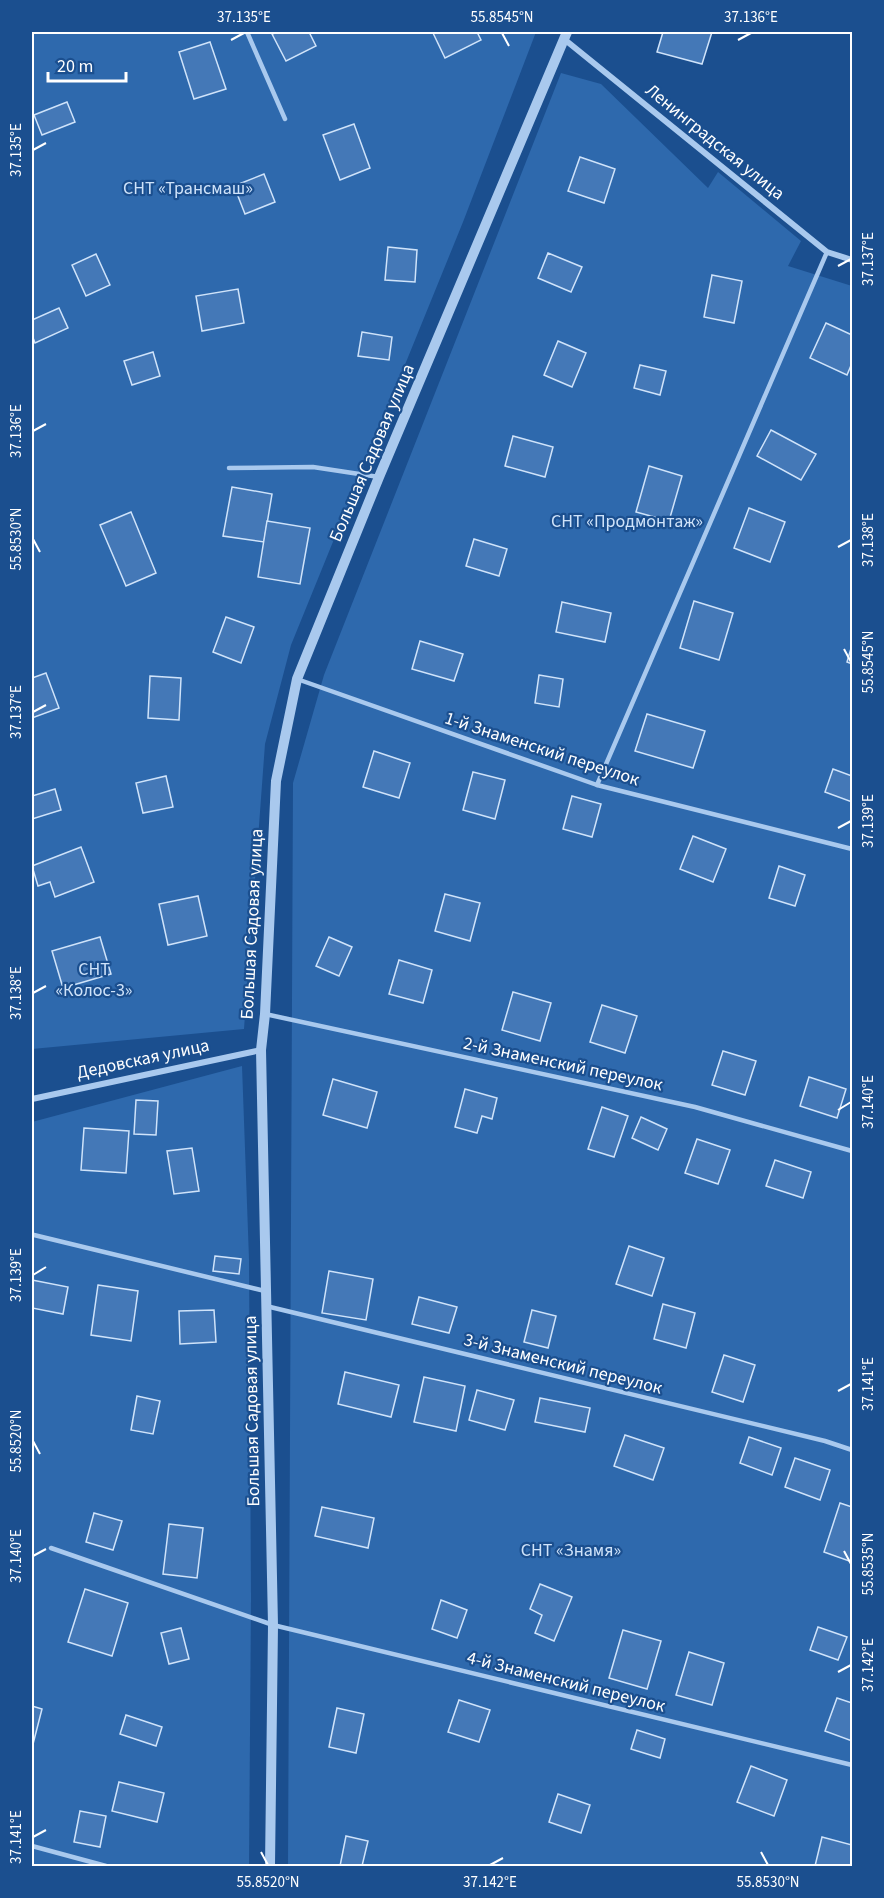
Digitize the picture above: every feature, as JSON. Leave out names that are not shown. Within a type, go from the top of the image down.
[{"type":"street","name":"Ленинградская улица","points":[[565,35],[827,252],[852,260]]},
{"type":"street","name":"Большая Садовая улица","points":[[270,1866],[273,1625],[261,1050],[265,1014],[276,781],[297,679],[379,477],[565,35]]},
{"type":"street","name":"Дедовская улица","points":[[32,1099],[261,1050]]},
{"type":"lane","points":[[247,32],[285,119]]},
{"type":"lane","points":[[597,785],[827,252]]},
{"type":"lane","points":[[229,468],[313,467],[379,477]]},
{"type":"lane","name":"1-й Знаменский переулок","points":[[297,679],[597,785],[852,849]]},
{"type":"lane","name":"2-й Знаменский переулок","points":[[265,1014],[695,1107],[852,1150]]},
{"type":"lane","points":[[34,1235],[266,1291]]},
{"type":"lane","name":"3-й Знаменский переулок","points":[[266,1306],[825,1441],[852,1450]]},
{"type":"lane","name":"4-й Знаменский переулок","points":[[51,1548],[273,1625],[852,1765]]},
{"type":"lane","points":[[32,1846],[106,1866]]},
{"type":"green space","points":[[32,32],[536,32],[463,222],[291,645],[265,744],[244,1029],[32,1049]]},
{"type":"green space","name":"СНТ «Знамя»","points":[[561,73],[601,84],[708,188],[718,172],[801,241],[788,266],[852,286],[852,1866],[288,1866],[293,783],[324,675]]},
{"type":"green space","points":[[242,1066],[249,1259],[251,1598],[249,1866],[32,1866],[32,1122]]},
{"type":"building","points":[[309,32],[316,46],[286,61],[272,34]]},
{"type":"building","points":[[477,32],[481,40],[445,58],[433,33]]},
{"type":"building","points":[[663,32],[712,32],[702,64],[657,52]]},
{"type":"building","points":[[210,42],[226,89],[194,99],[179,52]]},
{"type":"building","points":[[67,102],[75,122],[42,135],[34,115]]},
{"type":"building","points":[[354,124],[370,168],[340,180],[323,135]]},
{"type":"building","points":[[580,157],[615,169],[604,203],[568,191]]},
{"type":"building","points":[[264,174],[275,202],[245,214],[234,186]]},
{"type":"building","points":[[388,247],[417,250],[415,282],[385,280]]},
{"type":"building","points":[[548,253],[582,267],[571,292],[538,278]]},
{"type":"building","points":[[96,254],[110,285],[86,296],[72,265]]},
{"type":"building","points":[[712,275],[742,281],[734,323],[704,317]]},
{"type":"building","points":[[238,289],[244,323],[202,331],[196,296]]},
{"type":"building","points":[[59,308],[68,328],[35,343],[32,335],[32,320]]},
{"type":"building","points":[[826,323],[852,335],[852,363],[847,375],[810,358]]},
{"type":"building","points":[[362,332],[392,337],[389,360],[358,356]]},
{"type":"building","points":[[558,341],[586,353],[572,387],[544,375]]},
{"type":"building","points":[[153,352],[160,376],[132,385],[124,361]]},
{"type":"building","points":[[640,365],[666,371],[660,395],[634,388]]},
{"type":"building","points":[[771,430],[816,454],[801,480],[757,456]]},
{"type":"building","points":[[513,436],[553,447],[545,477],[505,466]]},
{"type":"building","points":[[649,466],[682,476],[669,521],[636,512]]},
{"type":"building","points":[[232,487],[272,494],[264,542],[223,536]]},
{"type":"building","points":[[749,508],[785,522],[770,562],[734,548]]},
{"type":"building","points":[[131,512],[156,573],[126,586],[100,525]]},
{"type":"building","points":[[267,521],[310,528],[300,584],[258,577]]},
{"type":"building","points":[[474,539],[507,549],[499,576],[466,566]]},
{"type":"building","points":[[694,601],[733,613],[719,660],[680,648]]},
{"type":"building","points":[[562,602],[611,613],[605,642],[556,632]]},
{"type":"building","points":[[226,617],[254,627],[241,663],[213,652]]},
{"type":"building","points":[[420,641],[463,654],[454,681],[412,669]]},
{"type":"building","points":[[852,645],[852,664],[847,662]]},
{"type":"building","points":[[46,673],[59,708],[32,718],[32,678]]},
{"type":"building","points":[[539,675],[563,679],[559,707],[535,703]]},
{"type":"building","points":[[150,676],[181,678],[179,720],[148,718]]},
{"type":"building","points":[[647,714],[705,731],[693,768],[635,751]]},
{"type":"building","points":[[374,751],[410,763],[399,798],[363,787]]},
{"type":"building","points":[[833,769],[852,776],[852,802],[825,792]]},
{"type":"building","points":[[473,772],[505,780],[495,819],[463,810]]},
{"type":"building","points":[[166,776],[173,807],[143,813],[136,783]]},
{"type":"building","points":[[55,789],[61,810],[32,819],[32,796]]},
{"type":"building","points":[[572,796],[601,804],[592,837],[563,829]]},
{"type":"building","points":[[693,836],[726,849],[713,882],[680,869]]},
{"type":"building","points":[[81,847],[94,882],[55,897],[50,882],[38,886],[32,866]]},
{"type":"building","points":[[779,866],[805,875],[795,906],[769,898]]},
{"type":"building","points":[[445,894],[480,903],[470,941],[435,931]]},
{"type":"building","points":[[198,896],[207,936],[168,945],[159,904]]},
{"type":"building","points":[[100,937],[111,974],[63,988],[52,951]]},
{"type":"building","points":[[329,937],[352,947],[339,976],[316,966]]},
{"type":"building","points":[[399,960],[432,970],[423,1003],[389,994]]},
{"type":"building","points":[[513,992],[551,1003],[540,1041],[502,1030]]},
{"type":"building","points":[[602,1005],[637,1016],[625,1053],[590,1042]]},
{"type":"building","points":[[723,1051],[756,1061],[745,1095],[712,1085]]},
{"type":"building","points":[[809,1077],[846,1089],[837,1118],[800,1106]]},
{"type":"building","points":[[333,1079],[377,1092],[367,1128],[323,1115]]},
{"type":"building","points":[[465,1089],[497,1098],[492,1119],[482,1116],[477,1133],[455,1127]]},
{"type":"building","points":[[136,1100],[158,1101],[156,1135],[134,1134]]},
{"type":"building","points":[[602,1107],[628,1116],[614,1157],[588,1149]]},
{"type":"building","points":[[641,1117],[667,1129],[658,1150],[632,1138]]},
{"type":"building","points":[[84,1128],[129,1131],[126,1173],[81,1170]]},
{"type":"building","points":[[697,1139],[730,1150],[718,1184],[685,1173]]},
{"type":"building","points":[[192,1148],[199,1191],[174,1194],[167,1151]]},
{"type":"building","points":[[775,1160],[811,1172],[803,1198],[766,1186]]},
{"type":"building","points":[[629,1246],[664,1258],[652,1296],[616,1284]]},
{"type":"building","points":[[215,1256],[241,1259],[239,1274],[213,1271]]},
{"type":"building","points":[[329,1271],[373,1279],[366,1320],[322,1313]]},
{"type":"building","points":[[32,1280],[68,1287],[63,1314],[32,1308]]},
{"type":"building","points":[[98,1285],[138,1291],[131,1341],[91,1335]]},
{"type":"building","points":[[419,1297],[457,1307],[449,1333],[412,1324]]},
{"type":"building","points":[[663,1304],[695,1313],[686,1348],[654,1339]]},
{"type":"building","points":[[214,1310],[216,1342],[180,1344],[179,1311]]},
{"type":"building","points":[[532,1310],[556,1316],[548,1348],[524,1342]]},
{"type":"building","points":[[724,1355],[755,1365],[743,1402],[712,1392]]},
{"type":"building","points":[[345,1372],[399,1385],[391,1417],[338,1404]]},
{"type":"building","points":[[424,1377],[465,1386],[456,1431],[414,1422]]},
{"type":"building","points":[[477,1390],[514,1400],[505,1430],[469,1420]]},
{"type":"building","points":[[137,1396],[160,1401],[153,1434],[131,1430]]},
{"type":"building","points":[[540,1398],[590,1408],[585,1432],[535,1422]]},
{"type":"building","points":[[625,1435],[664,1448],[653,1480],[614,1466]]},
{"type":"building","points":[[749,1437],[781,1448],[772,1475],[740,1463]]},
{"type":"building","points":[[795,1458],[830,1470],[820,1500],[785,1487]]},
{"type":"building","points":[[840,1503],[852,1507],[852,1562],[824,1552]]},
{"type":"building","points":[[322,1507],[374,1518],[368,1548],[315,1536]]},
{"type":"building","points":[[94,1513],[122,1521],[113,1550],[86,1542]]},
{"type":"building","points":[[169,1524],[203,1528],[197,1578],[163,1574]]},
{"type":"building","points":[[540,1584],[572,1597],[554,1641],[535,1633],[542,1615],[530,1609]]},
{"type":"building","points":[[85,1589],[128,1603],[112,1656],[68,1642]]},
{"type":"building","points":[[441,1600],[467,1610],[457,1638],[432,1629]]},
{"type":"building","points":[[818,1627],[847,1637],[838,1660],[810,1650]]},
{"type":"building","points":[[181,1628],[189,1659],[169,1664],[161,1633]]},
{"type":"building","points":[[623,1630],[661,1641],[647,1689],[609,1678]]},
{"type":"building","points":[[689,1652],[724,1663],[712,1705],[676,1695]]},
{"type":"building","points":[[837,1698],[852,1703],[852,1741],[825,1731]]},
{"type":"building","points":[[459,1700],[490,1710],[479,1742],[448,1732]]},
{"type":"building","points":[[32,1706],[42,1709],[32,1748]]},
{"type":"building","points":[[337,1708],[364,1714],[356,1753],[329,1747]]},
{"type":"building","points":[[126,1715],[162,1727],[156,1746],[120,1734]]},
{"type":"building","points":[[637,1730],[665,1739],[660,1758],[631,1749]]},
{"type":"building","points":[[751,1766],[787,1780],[774,1816],[737,1802]]},
{"type":"building","points":[[119,1782],[164,1793],[157,1822],[112,1811]]},
{"type":"building","points":[[558,1794],[590,1805],[581,1833],[549,1822]]},
{"type":"building","points":[[80,1811],[106,1816],[100,1847],[74,1842]]},
{"type":"building","points":[[346,1836],[368,1841],[362,1866],[340,1866]]},
{"type":"building","points":[[822,1837],[852,1845],[852,1866],[815,1866]]},
{"type":"park label","name":"СНТ «Трансмаш»","points":[[188,188]]},
{"type":"park label","name":"СНТ «Продмонтаж»","points":[[627,521]]},
{"type":"park label","name":"СНТ «Колос-3»","points":[[94,979]]}]
